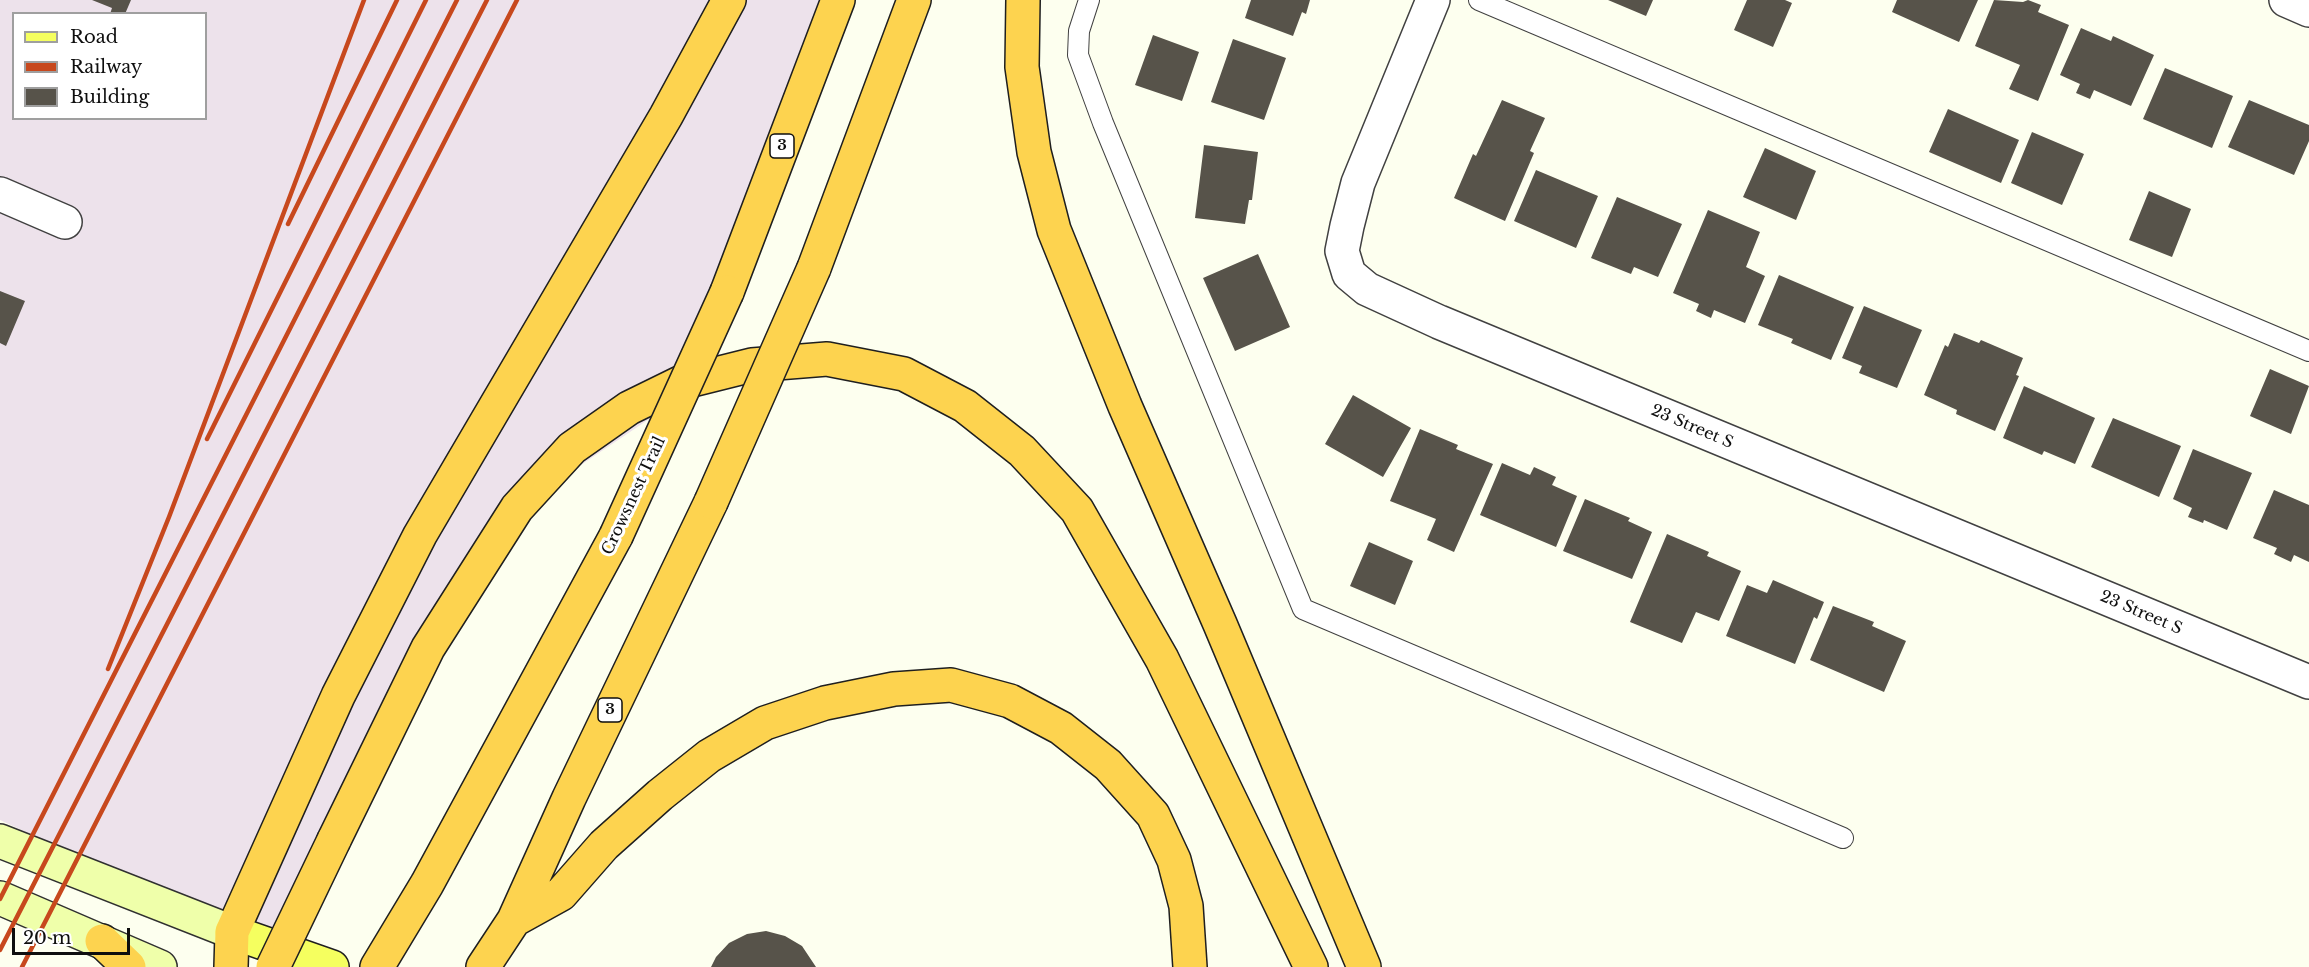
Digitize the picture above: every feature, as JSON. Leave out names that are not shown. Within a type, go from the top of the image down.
[{"type":"highway","points":[[231,967],[232,932],[338,696],[420,535],[666,116],[729,0]]},
{"type":"highway","name":"Crowsnest Trail","points":[[377,967],[427,884],[616,536],[727,292],[838,0]]},
{"type":"highway","name":"3","points":[[483,967],[514,920],[568,798],[711,502],[814,268],[914,0]]},
{"type":"highway","points":[[1023,0],[1022,67],[1034,153],[1054,230],[1125,406],[1220,624],[1364,967]]},
{"type":"highway","points":[[273,967],[428,648],[517,508],[572,448],[628,408],[680,383],[752,364],[827,359],[904,374],[965,406],[1022,451],[1077,510],[1162,659],[1311,967]]},
{"type":"highway","points":[[514,920],[561,894],[604,845],[660,795],[709,756],[765,723],[825,703],[894,689],[951,685],[1010,701],[1061,728],[1108,765],[1153,815],[1174,860],[1186,906],[1190,967]]},
{"type":"highway","points":[[102,941],[129,967]]},
{"type":"main road","points":[[0,841],[232,932],[332,967]]},
{"type":"main road","points":[[0,898],[160,967]]},
{"type":"street","name":"23 Street S","points":[[1433,0],[1358,183],[1347,226],[1342,251],[1349,274],[1367,289],[1450,326],[2309,682]]},
{"type":"street","points":[[2286,0],[2309,10]]},
{"type":"street","points":[[0,194],[65,222]]},
{"type":"lane","points":[[1089,0],[1079,31],[1078,54],[1112,146],[1303,609],[1843,838]]},
{"type":"lane","points":[[1479,0],[2309,351]]},
{"type":"shaded area","points":[[0,0],[830,0],[679,399],[517,508],[281,951],[0,820]]},
{"type":"building","points":[[92,0],[131,0],[126,12],[111,12],[112,8]]},
{"type":"building","points":[[1251,0],[1310,0],[1306,14],[1302,12],[1293,36],[1245,18]]},
{"type":"building","points":[[1608,0],[1653,0],[1646,16]]},
{"type":"building","points":[[1747,0],[1785,0],[1792,3],[1773,47],[1734,30]]},
{"type":"building","points":[[1897,0],[1978,0],[1959,42],[1892,12]]},
{"type":"building","points":[[1994,0],[2023,2],[2028,0],[2041,5],[2038,12],[2069,25],[2038,101],[2009,89],[2020,65],[1975,46]]},
{"type":"building","points":[[2081,28],[2111,41],[2113,36],[2154,55],[2131,106],[2094,90],[2090,99],[2076,93],[2080,84],[2060,75]]},
{"type":"building","points":[[1153,35],[1199,52],[1182,101],[1135,85]]},
{"type":"building","points":[[1233,39],[1286,58],[1264,120],[1211,102]]},
{"type":"building","points":[[2165,68],[2233,96],[2212,148],[2143,119]]},
{"type":"building","points":[[1502,100],[1545,118],[1530,151],[1534,153],[1505,221],[1454,198],[1473,154],[1476,156]]},
{"type":"building","points":[[2249,100],[2309,125],[2309,141],[2294,175],[2228,147]]},
{"type":"building","points":[[1948,109],[2019,140],[2001,183],[1929,152]]},
{"type":"building","points":[[2032,132],[2084,154],[2062,205],[2011,183]]},
{"type":"building","points":[[1204,145],[1258,152],[1252,200],[1249,200],[1245,224],[1195,218]]},
{"type":"building","points":[[1765,148],[1816,171],[1796,220],[1743,197]]},
{"type":"building","points":[[1536,170],[1598,196],[1576,248],[1514,221]]},
{"type":"building","points":[[2149,191],[2191,209],[2172,257],[2129,240]]},
{"type":"building","points":[[1617,197],[1682,224],[1658,277],[1634,267],[1631,274],[1591,258]]},
{"type":"building","points":[[1708,210],[1760,232],[1746,267],[1765,276],[1745,323],[1714,310],[1711,318],[1696,311],[1699,304],[1673,293]]},
{"type":"building","points":[[1258,254],[1290,327],[1235,351],[1203,278]]},
{"type":"building","points":[[1779,275],[1854,307],[1831,360],[1791,343],[1793,339],[1758,325]]},
{"type":"building","points":[[0,291],[25,301],[6,346],[0,343]]},
{"type":"building","points":[[1864,306],[1922,330],[1897,388],[1859,373],[1862,366],[1842,358]]},
{"type":"building","points":[[1954,333],[1979,343],[1981,340],[2023,358],[2016,375],[2019,376],[1995,431],[1956,414],[1957,410],[1924,395],[1945,345],[1948,347]]},
{"type":"building","points":[[2270,369],[2309,386],[2291,434],[2250,416]]},
{"type":"building","points":[[2024,386],[2095,418],[2075,464],[2044,451],[2042,455],[2003,438]]},
{"type":"building","points":[[1353,395],[1411,428],[1383,477],[1325,444]]},
{"type":"building","points":[[2113,418],[2181,446],[2159,497],[2091,467]]},
{"type":"building","points":[[1420,429],[1458,445],[1456,449],[1493,464],[1454,552],[1427,540],[1436,519],[1390,501]]},
{"type":"building","points":[[2193,449],[2252,473],[2227,530],[2204,520],[2203,523],[2188,517],[2192,508],[2173,499]]},
{"type":"building","points":[[1502,463],[1530,475],[1534,467],[1556,477],[1552,485],[1577,496],[1556,547],[1480,515]]},
{"type":"building","points":[[2274,490],[2309,505],[2309,562],[2294,555],[2291,562],[2274,554],[2277,548],[2253,538]]},
{"type":"building","points":[[1585,499],[1630,518],[1628,521],[1652,532],[1632,579],[1563,551]]},
{"type":"building","points":[[1667,534],[1709,552],[1707,556],[1741,571],[1719,621],[1696,612],[1682,643],[1630,622]]},
{"type":"building","points":[[1369,542],[1413,561],[1395,605],[1350,586]]},
{"type":"building","points":[[1773,580],[1824,602],[1817,619],[1814,617],[1795,664],[1726,636],[1747,585],[1767,593]]},
{"type":"building","points":[[1833,606],[1874,622],[1872,626],[1906,641],[1884,692],[1810,660]]},
{"type":"building","points":[[766,931],[785,936],[802,946],[816,967],[711,967],[716,957],[729,943],[747,934]]},
{"type":"railway","points":[[108,669],[169,517],[364,0]]},
{"type":"railway","points":[[288,224],[397,0]]},
{"type":"railway","points":[[207,439],[426,0]]},
{"type":"railway","points":[[0,899],[457,0]]},
{"type":"railway","points":[[0,950],[487,0]]},
{"type":"railway","points":[[22,967],[517,0]]}]
